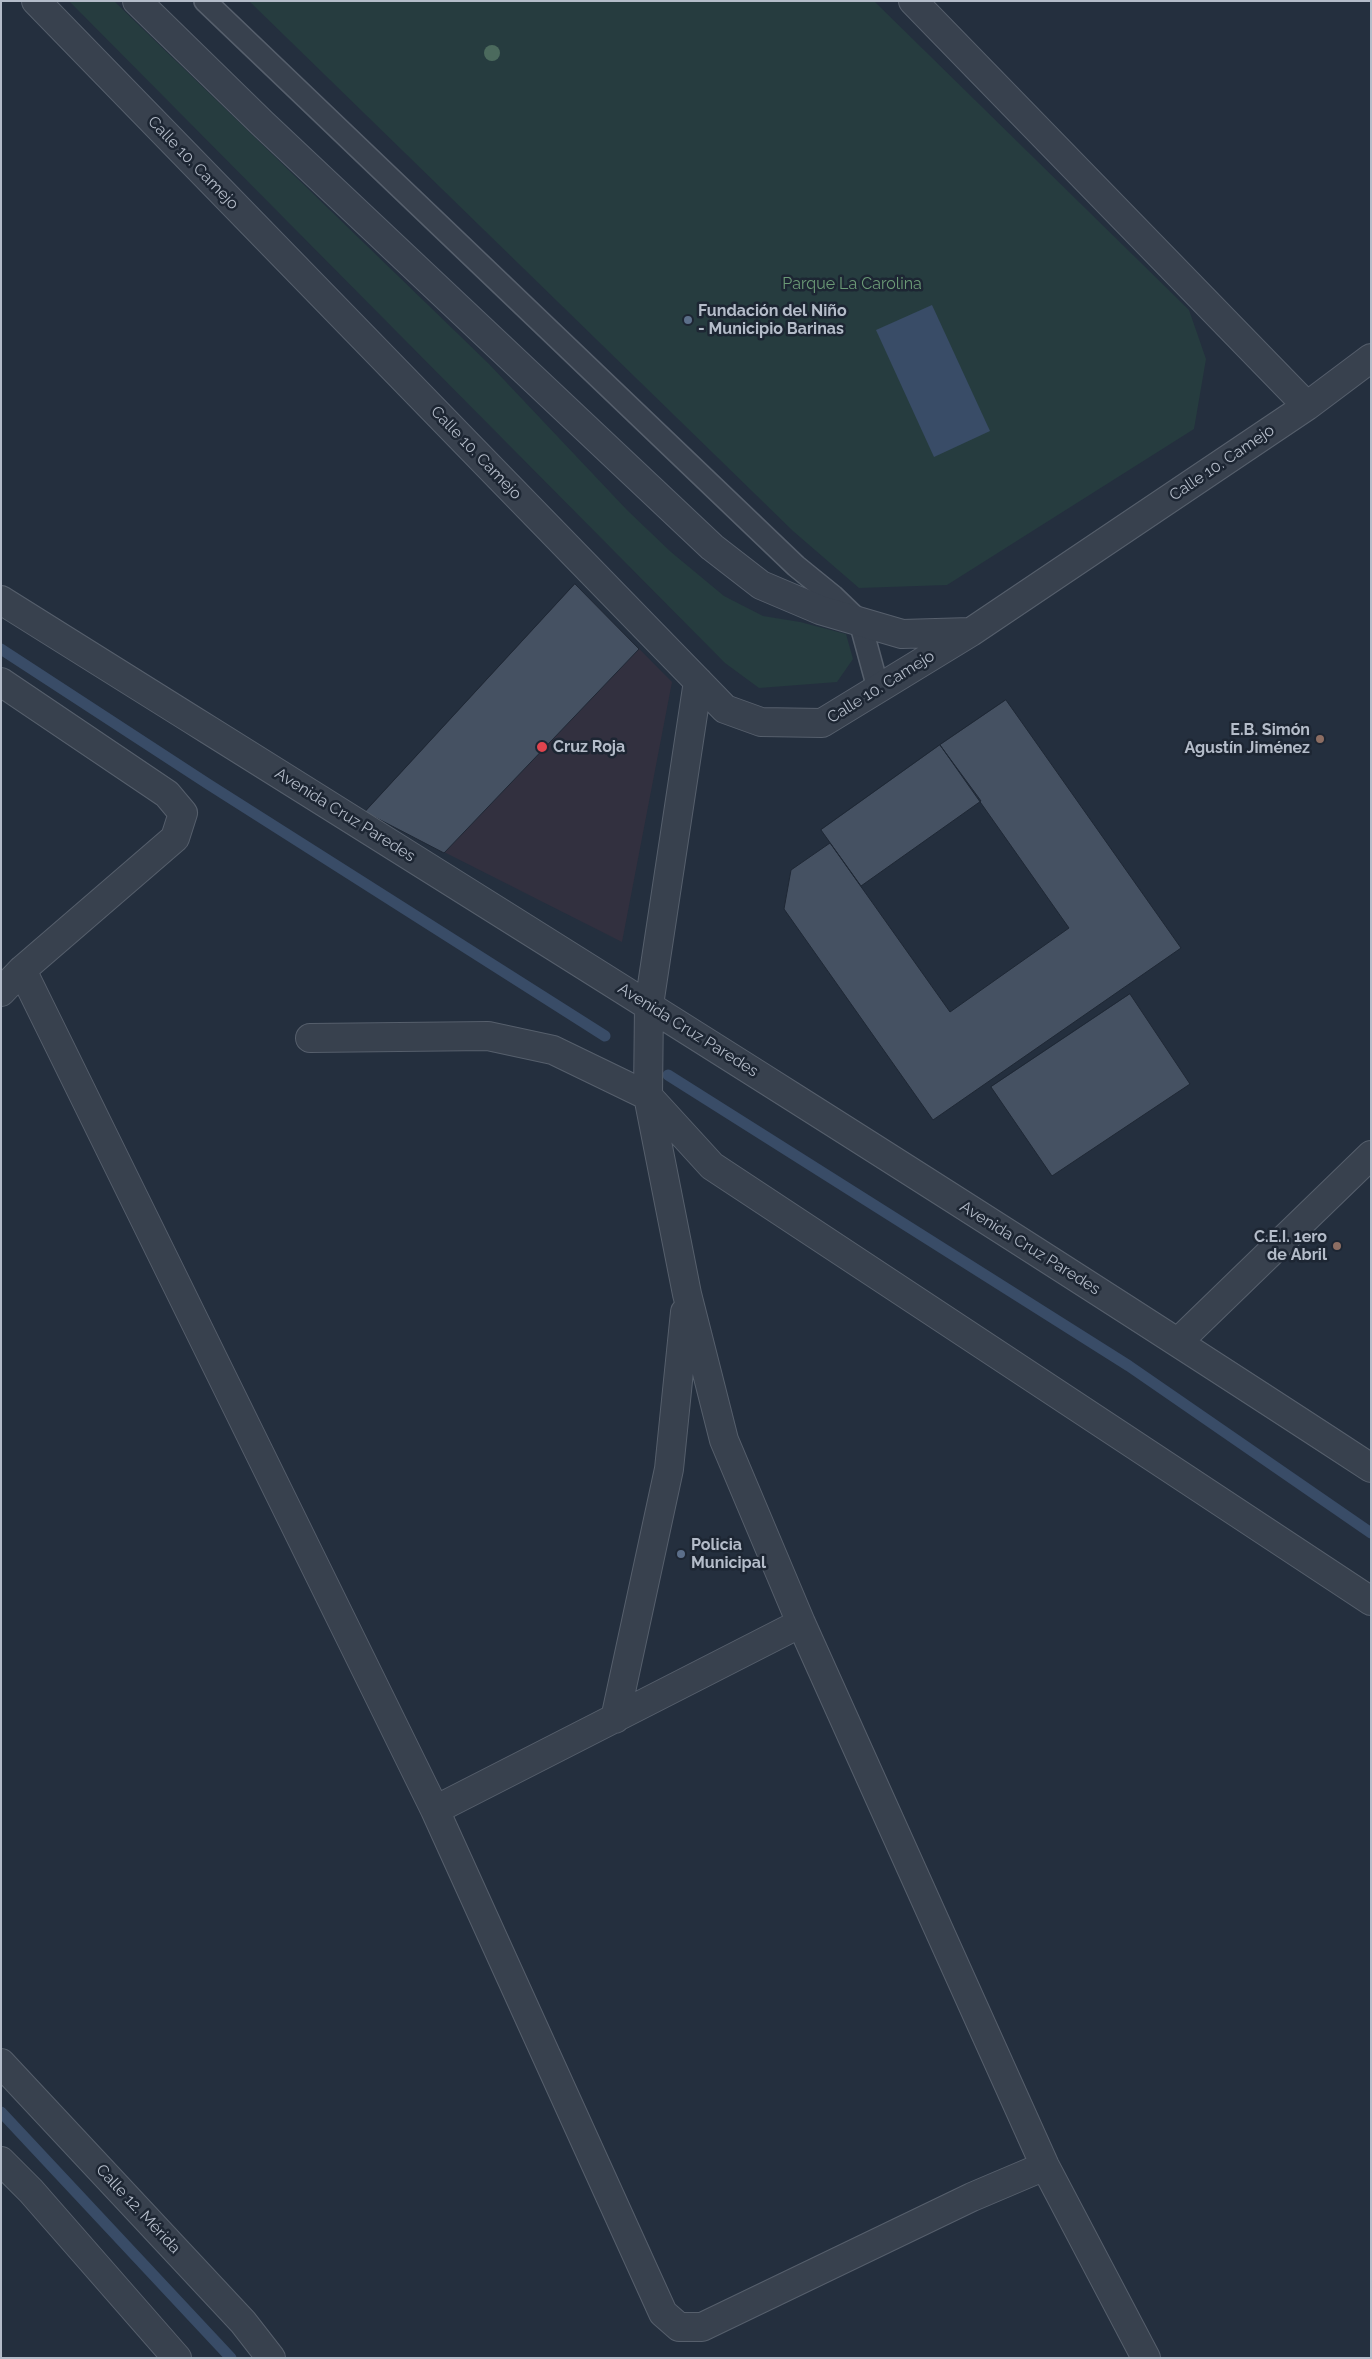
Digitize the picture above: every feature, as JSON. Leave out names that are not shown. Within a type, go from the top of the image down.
[{"type":"street","name":"Calle 10. Camejo","points":[[36,1],[725,709],[761,722],[822,723],[971,632],[1307,406],[1371,358]]},
{"type":"street","name":"Calle 10. Camejo","points":[[137,1],[262,123],[712,547],[761,585],[820,610],[902,634],[971,632]]},
{"type":"street","points":[[913,1],[1307,406]]},
{"type":"street","name":"Avenida Cruz Paredes","points":[[1,600],[649,1006],[1178,1342],[1371,1468]]},
{"type":"street","points":[[698,681],[649,1006],[648,1096],[687,1294],[724,1440],[801,1623],[1045,2166],[1146,2358]]},
{"type":"street","points":[[1,682],[167,794],[183,813],[175,838],[22,970],[1,992]]},
{"type":"street","points":[[22,970],[435,1810],[663,2313],[679,2327],[702,2327],[972,2197],[1045,2166]]},
{"type":"street","points":[[310,1038],[488,1036],[553,1050],[648,1096],[712,1166],[1371,1601]]},
{"type":"street","points":[[1178,1342],[1371,1155]]},
{"type":"street","points":[[616,1719],[669,1469],[687,1294]]},
{"type":"street","points":[[435,1810],[801,1623]]},
{"type":"street","name":"Calle 12. Mérida","points":[[1,2063],[243,2322],[270,2358]]},
{"type":"street","points":[[1,2161],[31,2191],[177,2358]]},
{"type":"lane","points":[[205,1],[796,566],[833,596],[860,622],[878,688]]},
{"type":"shaded area","name":"Cruz Roja","points":[[575,584],[672,682],[622,942],[365,812]]},
{"type":"green space","points":[[69,1],[114,1],[489,364],[627,510],[671,552],[724,596],[763,616],[800,622],[846,634],[853,659],[837,682],[759,688],[725,663]]},
{"type":"green space","name":"Parque La Carolina","points":[[249,1],[874,1],[1189,310],[1206,359],[1194,429],[947,585],[859,588],[793,531]]},
{"type":"water","points":[[932,305],[990,431],[934,457],[876,330]]},
{"type":"building","name":"Cruz Roja","points":[[575,584],[639,649],[444,853],[365,812]]},
{"type":"building","points":[[1006,700],[1181,948],[933,1120],[784,909],[791,870],[830,843],[950,1012],[1069,928],[940,745]]},
{"type":"building","points":[[940,745],[981,801],[861,886],[821,830]]},
{"type":"building","points":[[1130,994],[1190,1084],[1052,1176],[991,1087]]},
{"type":"waterway","points":[[1,649],[208,784],[605,1036]]},
{"type":"waterway","points":[[668,1075],[1129,1366],[1371,1533]]},
{"type":"waterway","points":[[1,2112],[231,2358]]},
{"type":"place","name":"Fundación del Niño - Municipio Barinas","points":[[688,320]]},
{"type":"place","name":"E.B. Simón Agustín Jiménez","points":[[1320,739]]},
{"type":"place","name":"Cruz Roja","points":[[542,747]]},
{"type":"place","name":"C.E.I. 1ero de Abril","points":[[1337,1246]]},
{"type":"place","name":"Policia Municipal","points":[[681,1554]]}]
